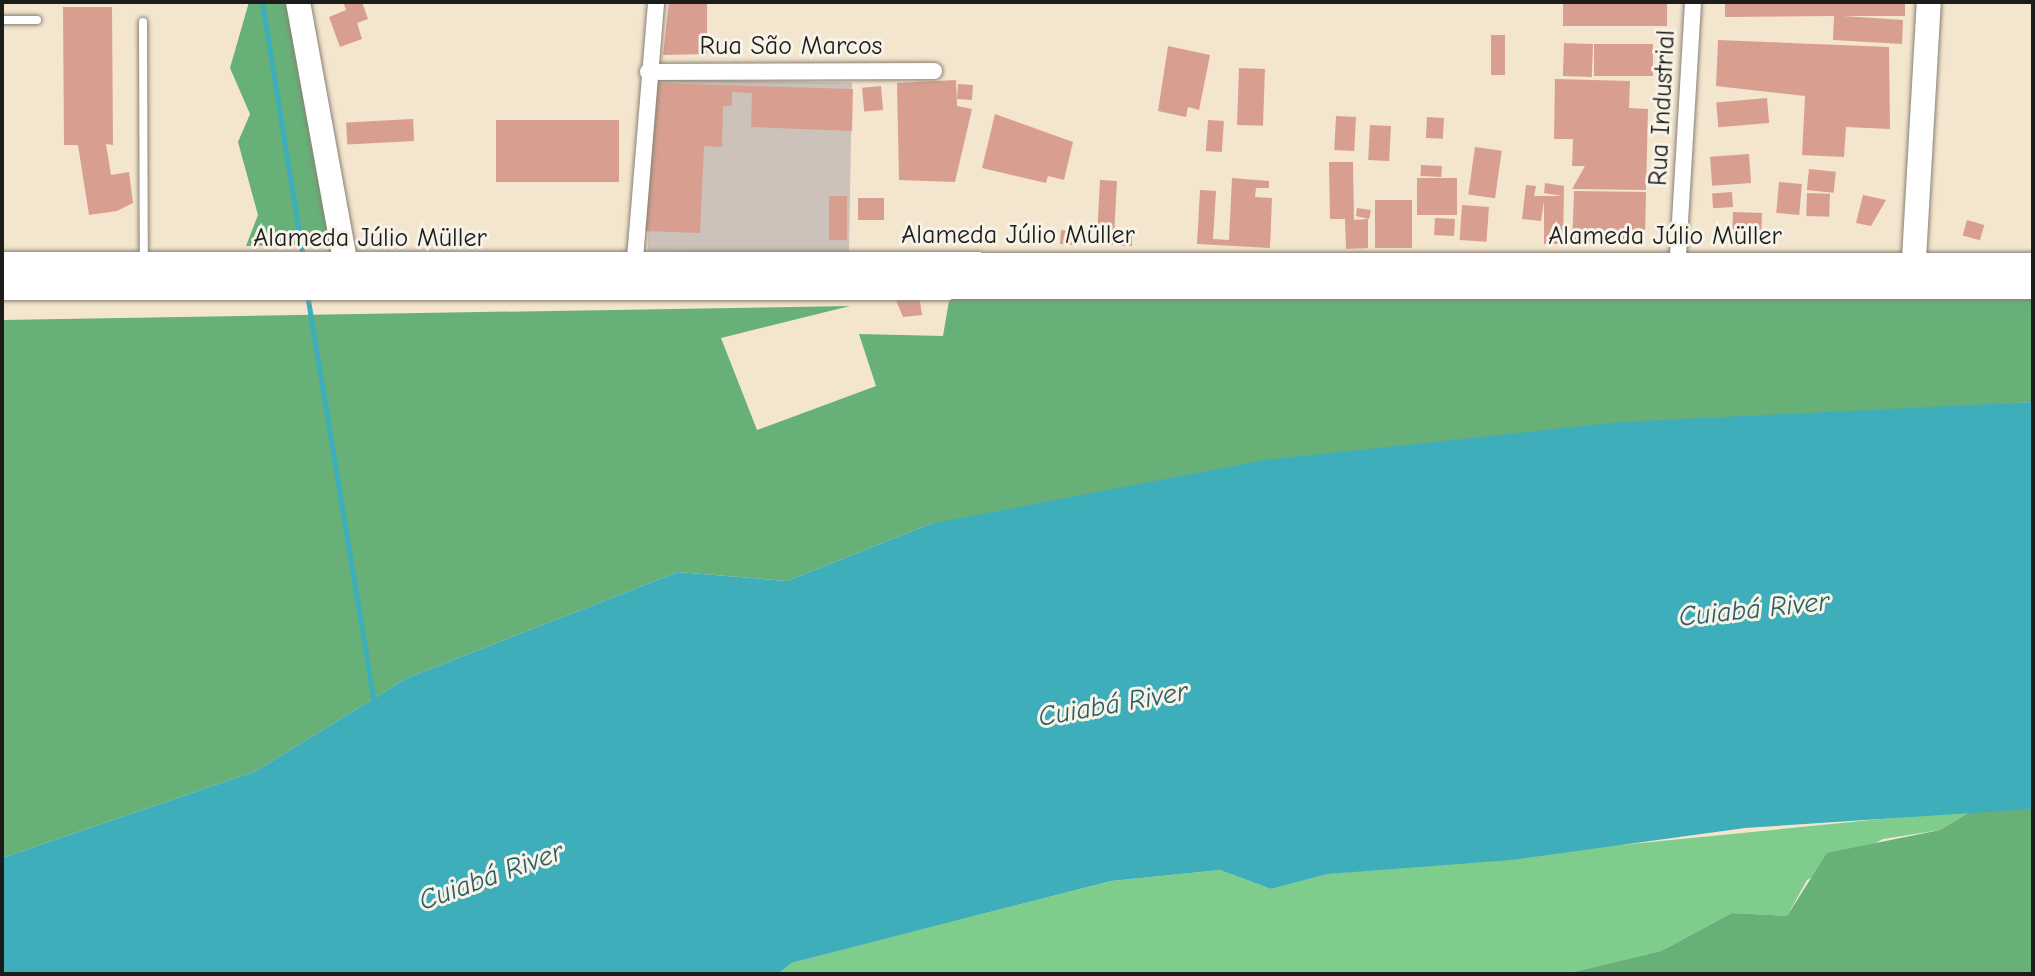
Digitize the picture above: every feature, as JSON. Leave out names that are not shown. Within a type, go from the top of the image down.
[{"type":"main road","points":[[298,2],[348,278]]},
{"type":"main road","points":[[1913,274],[1929,2]]},
{"type":"main road","name":"Alameda Júlio Müller","points":[[2,264],[144,277]]},
{"type":"main road","name":"Alameda Júlio Müller","points":[[2,288],[144,277],[1913,274],[2033,265]]},
{"type":"main road","name":"Alameda Júlio Müller","points":[[1913,274],[2033,287]]},
{"type":"street","points":[[634,278],[648,72],[656,2]]},
{"type":"street","name":"Rua Industrial","points":[[1677,275],[1693,2]]},
{"type":"street","name":"Rua São Marcos","points":[[648,72],[934,71]]},
{"type":"lane","points":[[2,20],[37,20]]},
{"type":"lane","points":[[143,22],[144,277]]},
{"type":"shaded area","points":[[651,79],[852,83],[849,254],[648,251]]},
{"type":"green space","points":[[249,2],[288,2],[334,244],[246,246],[258,215],[238,142],[250,114],[230,68]]},
{"type":"green space","points":[[2033,294],[2033,402],[1850,414],[930,524],[787,581],[678,572],[407,678],[256,771],[2,858],[2,320],[850,306],[721,338],[757,430],[876,386],[859,334],[943,336],[950,295]]},
{"type":"green space","points":[[2033,809],[2033,974],[1565,974],[1661,951],[1732,913],[1787,916],[1827,853],[1940,830],[1973,810]]},
{"type":"green space","points":[[1973,810],[1940,830],[1883,839],[1807,880],[1787,916],[1732,913],[1661,951],[1565,974],[778,974],[790,963],[1111,881],[1220,870],[1271,889],[1328,874]]},
{"type":"water","name":"Cuiabá River","points":[[2033,402],[2033,809],[1745,828],[1511,860],[1328,874],[1271,889],[1220,870],[1111,881],[791,963],[778,974],[2,974],[2,858],[256,771],[407,678],[678,572],[787,581],[930,524],[1265,460],[1621,422]]},
{"type":"building","points":[[362,2],[368,19],[357,23],[362,39],[340,47],[329,17],[346,10],[344,4]]},
{"type":"building","points":[[669,2],[707,2],[707,54],[663,55]]},
{"type":"building","points":[[1563,2],[1667,2],[1667,26],[1563,26]]},
{"type":"building","points":[[1725,2],[1905,2],[1905,16],[1843,16],[1903,20],[1902,44],[1833,40],[1834,16],[1725,17]]},
{"type":"building","points":[[63,7],[112,7],[113,145],[106,144],[111,175],[129,172],[133,203],[117,211],[89,215],[78,145],[64,145]]},
{"type":"building","points":[[1491,35],[1505,35],[1505,75],[1491,75]]},
{"type":"building","points":[[1718,40],[1889,47],[1890,129],[1846,127],[1844,157],[1802,155],[1805,96],[1716,86]]},
{"type":"building","points":[[1564,43],[1593,44],[1592,77],[1563,76]]},
{"type":"building","points":[[1594,44],[1653,44],[1653,76],[1594,76]]},
{"type":"building","points":[[1168,46],[1210,55],[1199,110],[1188,107],[1186,117],[1158,111]]},
{"type":"building","points":[[1239,68],[1265,69],[1263,126],[1237,125]]},
{"type":"building","points":[[1555,79],[1630,81],[1629,108],[1648,109],[1646,190],[1572,189],[1585,166],[1572,166],[1573,139],[1554,139]]},
{"type":"building","points":[[956,80],[957,106],[972,109],[955,182],[899,180],[897,83]]},
{"type":"building","points":[[650,83],[853,89],[852,131],[751,127],[752,93],[732,92],[732,106],[723,106],[722,147],[704,146],[700,233],[644,231]]},
{"type":"building","points":[[958,84],[973,85],[972,100],[957,99]]},
{"type":"building","points":[[881,86],[883,110],[864,112],[862,88]]},
{"type":"building","points":[[1767,98],[1769,123],[1718,127],[1716,102]]},
{"type":"building","points":[[995,114],[1073,142],[1064,180],[1048,176],[1046,183],[982,168]]},
{"type":"building","points":[[1336,116],[1356,117],[1354,151],[1334,150]]},
{"type":"building","points":[[1427,117],[1444,118],[1443,139],[1426,138]]},
{"type":"building","points":[[413,119],[414,141],[347,144],[346,123]]},
{"type":"building","points":[[496,120],[619,120],[619,182],[496,182]]},
{"type":"building","points":[[1208,120],[1224,121],[1222,152],[1206,151]]},
{"type":"building","points":[[1370,125],[1391,126],[1389,161],[1368,160]]},
{"type":"building","points":[[1475,147],[1502,151],[1495,198],[1468,195]]},
{"type":"building","points":[[1749,154],[1751,183],[1712,186],[1710,157]]},
{"type":"building","points":[[1329,162],[1353,162],[1354,220],[1368,219],[1368,248],[1346,249],[1345,219],[1330,219]]},
{"type":"building","points":[[1421,165],[1442,166],[1441,177],[1420,176]]},
{"type":"building","points":[[1809,169],[1836,172],[1834,193],[1807,190]]},
{"type":"building","points":[[1232,178],[1269,181],[1269,188],[1256,188],[1255,197],[1272,198],[1270,248],[1197,244],[1200,190],[1216,191],[1213,239],[1229,240]]},
{"type":"building","points":[[1417,178],[1457,178],[1457,215],[1417,215]]},
{"type":"building","points":[[1100,180],[1117,181],[1114,234],[1097,233]]},
{"type":"building","points":[[1779,182],[1802,184],[1799,215],[1776,213]]},
{"type":"building","points":[[1545,183],[1564,186],[1563,244],[1544,244],[1544,201],[1541,221],[1522,219],[1526,185],[1536,186],[1534,196],[1562,196],[1544,193]]},
{"type":"building","points":[[1574,191],[1646,192],[1645,237],[1572,245]]},
{"type":"building","points":[[1732,192],[1733,207],[1713,208],[1712,193]]},
{"type":"building","points":[[1807,193],[1830,194],[1829,217],[1806,216]]},
{"type":"building","points":[[1863,195],[1886,200],[1871,226],[1856,223]]},
{"type":"building","points":[[829,196],[847,196],[847,240],[829,240]]},
{"type":"building","points":[[858,198],[884,198],[884,220],[858,220]]},
{"type":"building","points":[[1375,200],[1412,200],[1412,248],[1375,248]]},
{"type":"building","points":[[1462,205],[1489,207],[1486,242],[1460,240]]},
{"type":"building","points":[[1357,208],[1371,210],[1369,219],[1356,216]]},
{"type":"building","points":[[1733,212],[1762,213],[1761,230],[1732,229]]},
{"type":"building","points":[[1435,218],[1455,219],[1454,236],[1434,235]]},
{"type":"building","points":[[1967,220],[1984,225],[1980,240],[1963,235]]},
{"type":"building","points":[[1061,230],[1075,231],[1074,245],[1060,244]]},
{"type":"building","points":[[1099,234],[1114,236],[1113,245],[1098,243]]},
{"type":"building","points":[[1116,235],[1132,235],[1132,246],[1116,246]]},
{"type":"building","points":[[919,295],[922,315],[903,317],[895,298]]},
{"type":"waterway","points":[[262,2],[302,251]]},
{"type":"waterway","points":[[308,300],[374,702]]}]
